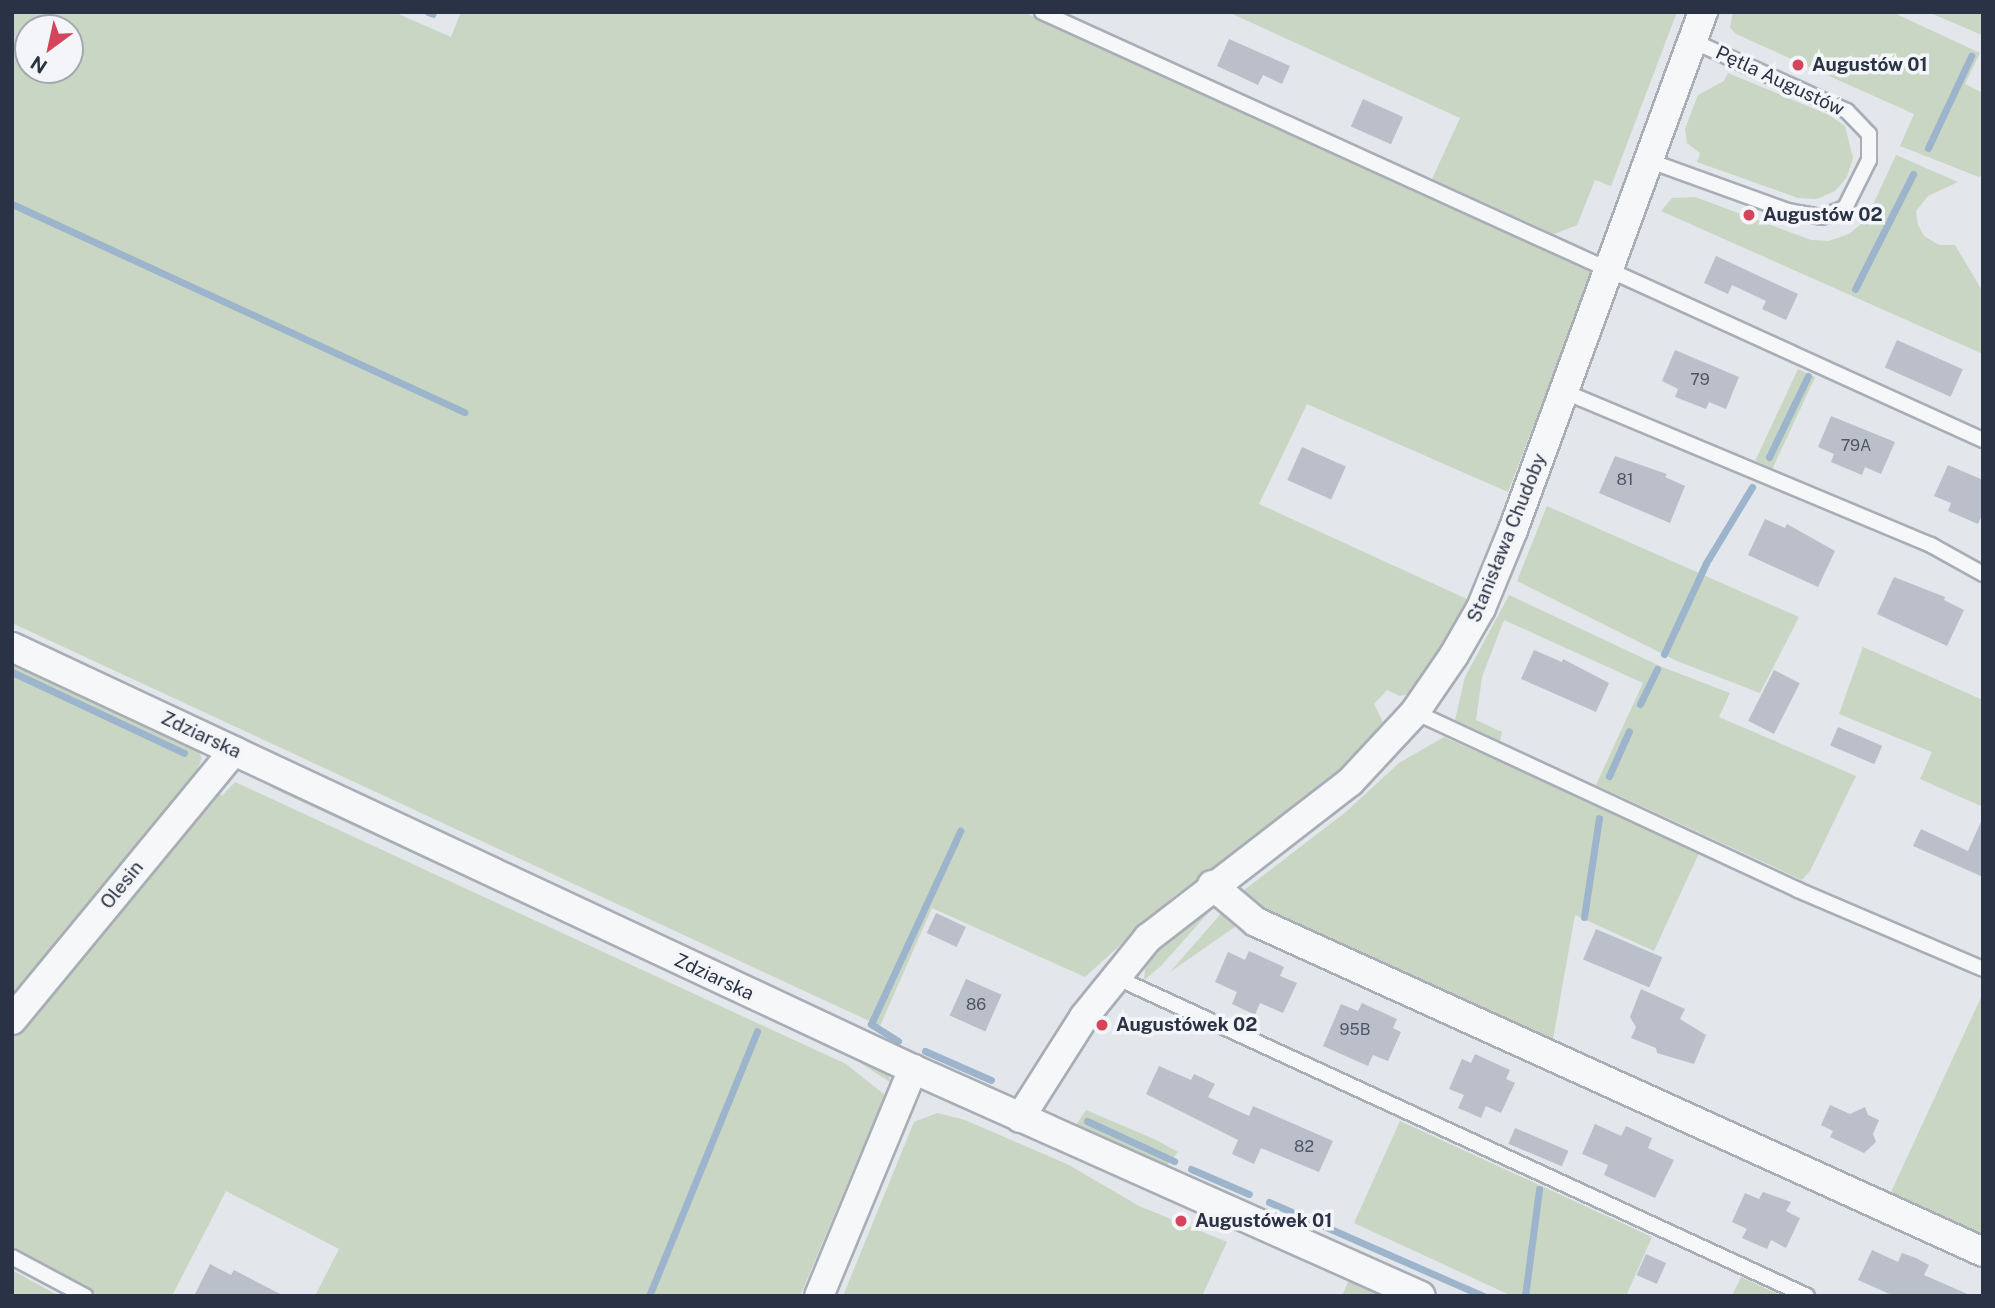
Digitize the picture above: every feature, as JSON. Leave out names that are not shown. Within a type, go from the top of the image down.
[{"type":"street","name":"Stanisława Chudoby","points":[[1020,1118],[1040,1079],[1113,976],[1148,938],[1212,885],[1350,782],[1415,712],[1481,608],[1611,270],[1703,12]]},
{"type":"street","name":"Zdziarska","points":[[12,647],[913,1069],[1421,1296]]},
{"type":"street","name":"Olesin","points":[[12,1020],[234,751]]},
{"type":"street","points":[[1212,885],[1256,922],[1983,1252]]},
{"type":"street","points":[[819,1296],[913,1069]]},
{"type":"lane","points":[[1042,12],[1983,440]]},
{"type":"lane","name":"Pętla Augustów","points":[[1650,162],[1788,211],[1821,217],[1845,208],[1869,160],[1869,134],[1847,111],[1704,46],[1690,47]]},
{"type":"lane","points":[[1565,392],[1931,545],[1983,574]]},
{"type":"lane","points":[[1415,712],[1786,884],[1983,969]]},
{"type":"lane","points":[[1113,976],[1807,1296]]},
{"type":"lane","points":[[12,1257],[85,1296]]},
{"type":"green space","points":[[12,12],[394,12],[451,37],[461,12],[1023,12],[1593,271],[1508,492],[1307,404],[1259,504],[1469,600],[1412,693],[1400,696],[1387,690],[1374,704],[1384,724],[1366,747],[1316,793],[1173,897],[1085,977],[932,908],[880,1026],[12,623]]},
{"type":"green space","points":[[1228,12],[1677,12],[1611,186],[1595,180],[1577,225],[1554,234],[1432,179],[1460,118]]},
{"type":"green space","points":[[1733,12],[1892,12],[1980,53],[1965,84],[1983,93],[1983,174],[1979,177],[1900,146],[1914,114],[1736,34],[1730,28]]},
{"type":"green space","points":[[1928,12],[1983,12],[1983,36],[1975,32]]},
{"type":"green space","points":[[1728,73],[1829,115],[1845,126],[1853,158],[1847,177],[1835,191],[1817,199],[1798,198],[1697,162],[1700,153],[1687,143],[1685,129],[1698,95],[1724,81]]},
{"type":"green space","points":[[1896,155],[1958,182],[1928,196],[1916,211],[1918,225],[1924,236],[1939,245],[1955,245],[1983,292],[1983,354],[1661,211],[1672,198],[1695,197],[1811,240],[1829,241],[1849,234],[1866,220]]},
{"type":"green space","points":[[1798,369],[1815,377],[1773,469],[1755,461]]},
{"type":"green space","points":[[1547,506],[1799,617],[1760,693],[1677,661],[1517,581]]},
{"type":"green space","points":[[1509,595],[1662,667],[1730,693],[1719,717],[1856,776],[1810,871],[1802,880],[1596,785],[1643,683],[1504,620],[1482,677],[1476,720],[1502,732],[1500,741],[1455,720],[1465,677]]},
{"type":"green space","points":[[1863,647],[1983,700],[1983,807],[1920,779],[1932,752],[1839,714]]},
{"type":"green space","points":[[12,659],[196,747],[202,758],[194,777],[12,997]]},
{"type":"green space","points":[[1444,737],[1700,851],[1654,951],[1575,915],[1553,1039],[1253,907],[1239,894],[1347,811],[1399,763]]},
{"type":"green space","points":[[235,782],[846,1064],[885,1095],[800,1296],[315,1296],[339,1249],[226,1191],[172,1296],[100,1296],[12,1247],[12,1038],[216,791],[222,796]]},
{"type":"green space","points":[[271,782],[884,1067],[893,1084],[851,1057],[272,788]]},
{"type":"green space","points":[[1216,904],[1161,966],[1144,980],[1146,960],[1199,909]]},
{"type":"green space","points":[[1225,909],[1242,922],[1170,972]]},
{"type":"green space","points":[[1983,993],[1983,1234],[1891,1192]]},
{"type":"green space","points":[[1086,1110],[1178,1152],[1163,1170],[1074,1128]]},
{"type":"green space","points":[[937,1113],[965,1120],[1069,1165],[1139,1206],[1227,1242],[1202,1296],[843,1296],[914,1122]]},
{"type":"green space","points":[[1400,1121],[1652,1237],[1626,1296],[1512,1296],[1354,1223]]},
{"type":"green space","points":[[12,1270],[59,1296],[12,1296]]},
{"type":"green space","points":[[1741,1277],[1782,1296],[1732,1296]]},
{"type":"green space","points":[[1349,1280],[1384,1296],[1342,1296]]},
{"type":"building","points":[[1229,39],[1290,66],[1282,84],[1263,75],[1258,85],[1217,66]]},
{"type":"building","points":[[1363,99],[1403,117],[1391,144],[1351,126]]},
{"type":"building","points":[[1716,256],[1798,294],[1786,320],[1762,309],[1766,301],[1732,285],[1728,294],[1704,283]]},
{"type":"building","points":[[1897,340],[1963,369],[1951,397],[1885,367]]},
{"type":"building","points":[[1675,350],[1739,377],[1726,409],[1709,402],[1706,409],[1675,397],[1678,389],[1662,381]]},
{"type":"building","points":[[1831,416],[1895,442],[1881,474],[1865,467],[1862,475],[1831,462],[1834,454],[1818,447]]},
{"type":"building","points":[[1302,447],[1346,467],[1331,499],[1287,480]]},
{"type":"building","points":[[1615,456],[1667,474],[1665,477],[1685,486],[1670,523],[1599,493]]},
{"type":"building","points":[[1948,465],[1983,480],[1983,513],[1978,524],[1948,511],[1951,503],[1934,496]]},
{"type":"building","points":[[1765,519],[1785,528],[1787,524],[1835,551],[1818,587],[1748,555]]},
{"type":"building","points":[[1894,577],[1945,597],[1944,600],[1964,610],[1947,646],[1877,614]]},
{"type":"building","points":[[1534,650],[1562,662],[1563,659],[1609,683],[1596,712],[1521,679]]},
{"type":"building","points":[[1774,670],[1800,683],[1774,734],[1748,721]]},
{"type":"building","points":[[1838,727],[1882,746],[1874,764],[1830,745]]},
{"type":"building","points":[[1983,817],[1983,877],[1913,846],[1921,829],[1968,851]]},
{"type":"building","points":[[936,913],[966,927],[957,947],[927,933]]},
{"type":"building","points":[[1596,929],[1662,957],[1649,988],[1583,959]]},
{"type":"building","points":[[1249,951],[1284,967],[1280,976],[1297,983],[1283,1013],[1260,1003],[1255,1015],[1232,1004],[1237,992],[1215,982],[1228,952],[1245,960]]},
{"type":"building","points":[[966,979],[1002,995],[985,1031],[950,1016]]},
{"type":"building","points":[[1641,989],[1685,1009],[1680,1019],[1706,1035],[1694,1064],[1657,1053],[1656,1048],[1631,1038],[1636,1027],[1630,1017]]},
{"type":"building","points":[[1362,1003],[1397,1019],[1393,1028],[1401,1032],[1388,1061],[1373,1055],[1368,1066],[1323,1046],[1341,1004],[1358,1011]]},
{"type":"building","points":[[1475,1054],[1510,1070],[1506,1079],[1515,1083],[1501,1113],[1486,1106],[1481,1118],[1458,1108],[1464,1095],[1449,1089],[1462,1059],[1471,1063]]},
{"type":"building","points":[[1159,1066],[1191,1080],[1194,1074],[1215,1084],[1208,1097],[1249,1116],[1253,1106],[1333,1141],[1319,1172],[1261,1148],[1254,1164],[1232,1154],[1238,1140],[1146,1094]]},
{"type":"building","points":[[1830,1105],[1850,1114],[1865,1107],[1868,1115],[1879,1120],[1873,1134],[1876,1142],[1864,1153],[1830,1137],[1833,1131],[1821,1125]]},
{"type":"building","points":[[1595,1124],[1621,1136],[1626,1126],[1652,1138],[1648,1148],[1674,1160],[1655,1198],[1604,1175],[1608,1165],[1582,1154]]},
{"type":"building","points":[[1515,1128],[1568,1151],[1562,1166],[1508,1144]]},
{"type":"building","points":[[1763,1192],[1791,1202],[1786,1211],[1800,1218],[1786,1248],[1771,1240],[1767,1249],[1742,1238],[1747,1229],[1732,1222],[1745,1193],[1759,1199]]},
{"type":"building","points":[[1872,1250],[1898,1262],[1902,1253],[1916,1258],[1929,1265],[1924,1275],[1972,1296],[1894,1296],[1858,1280]]},
{"type":"building","points":[[1646,1254],[1666,1263],[1657,1284],[1637,1275]]},
{"type":"building","points":[[210,1264],[231,1275],[234,1270],[284,1296],[194,1296]]},
{"type":"waterway","points":[[428,12],[433,14]]},
{"type":"waterway","points":[[1928,148],[1971,56]]},
{"type":"waterway","points":[[1855,289],[1913,174]]},
{"type":"waterway","points":[[12,204],[465,412]]},
{"type":"waterway","points":[[1769,457],[1808,376]]},
{"type":"waterway","points":[[1664,654],[1706,563],[1752,487]]},
{"type":"waterway","points":[[1640,704],[1657,669]]},
{"type":"waterway","points":[[12,672],[184,753]]},
{"type":"waterway","points":[[1609,776],[1629,731]]},
{"type":"waterway","points":[[1584,917],[1599,818]]},
{"type":"waterway","points":[[898,1041],[871,1024],[960,831]]},
{"type":"waterway","points":[[649,1296],[757,1031]]},
{"type":"waterway","points":[[925,1051],[991,1080]]},
{"type":"waterway","points":[[1087,1121],[1174,1161]]},
{"type":"waterway","points":[[1191,1169],[1249,1194]]},
{"type":"waterway","points":[[1525,1296],[1539,1189]]},
{"type":"waterway","points":[[1269,1202],[1483,1296]]},
{"type":"place","name":"Augustów 01","points":[[1798,65]]},
{"type":"place","name":"Augustów 02","points":[[1749,215]]},
{"type":"place","name":"Augustówek 02","points":[[1102,1025]]},
{"type":"place","name":"Augustówek 01","points":[[1181,1221]]}]
